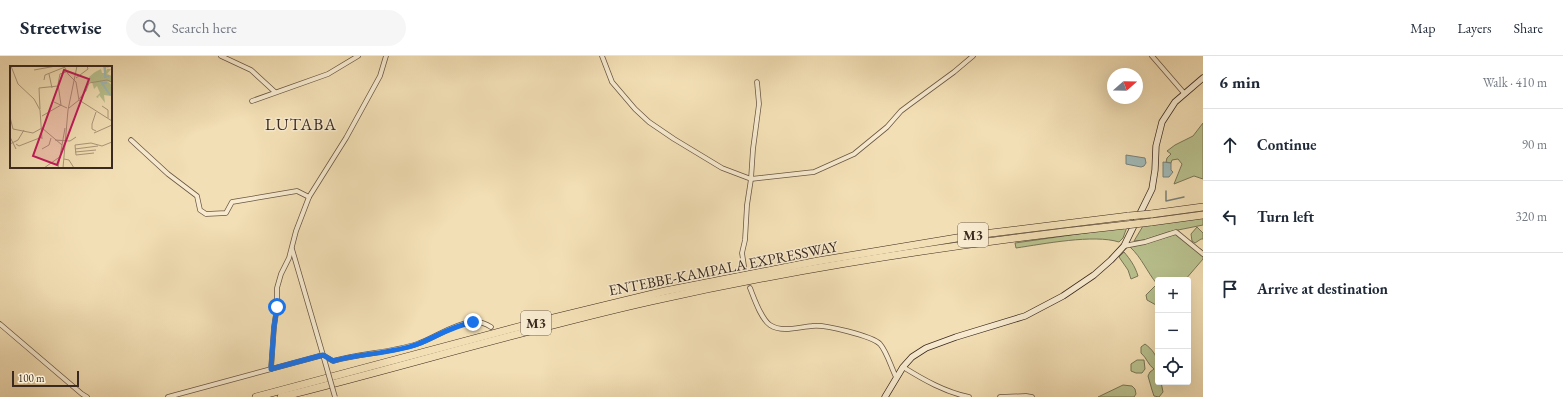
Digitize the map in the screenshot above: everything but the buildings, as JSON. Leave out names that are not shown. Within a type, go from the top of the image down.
[{"type":"highway","name":"ENTEBBE-KAMPALA EXPRESSWAY","points":[[256,397],[544,320],[665,291],[810,262],[975,235],[1203,207]]},
{"type":"highway","name":"ENTEBBE-KAMPALA EXPRESSWAY","points":[[281,397],[533,330],[728,285],[940,248],[1203,215]]},
{"type":"main road","points":[[886,397],[903,366],[912,357],[934,345],[956,336],[1021,318],[1045,306],[1094,275],[1111,260],[1124,246],[1153,184],[1156,146],[1162,122],[1170,109],[1184,93],[1203,78]]},
{"type":"street","points":[[221,56],[251,70],[275,92]]},
{"type":"street","points":[[252,100],[328,74],[358,56]]},
{"type":"street","points":[[271,369],[277,307],[277,288],[281,274],[292,249],[296,231],[309,197],[346,138],[380,76],[386,56]]},
{"type":"street","points":[[602,56],[612,82],[634,109],[649,122],[722,168],[751,179],[814,172],[854,154],[887,127],[901,111],[973,56]]},
{"type":"street","points":[[1152,56],[1184,93]]},
{"type":"street","points":[[744,266],[742,253],[745,240],[747,205],[759,104],[757,82]]},
{"type":"street","points":[[131,140],[168,174],[196,196],[200,210],[206,214],[226,213],[232,202],[297,191],[309,197]]},
{"type":"street","points":[[1124,246],[1145,242],[1176,232],[1203,254]]},
{"type":"street","points":[[292,249],[335,397]]},
{"type":"street","points":[[750,288],[759,309],[769,325],[785,329],[814,325],[825,326],[866,337],[880,344],[896,377]]},
{"type":"street","points":[[168,397],[323,355],[333,361],[418,344],[448,329],[468,323],[479,322],[491,327]]},
{"type":"street","points":[[0,324],[87,397]]},
{"type":"street","points":[[903,366],[926,381],[944,390],[969,397]]},
{"type":"street","points":[[1000,397],[1032,397]]},
{"type":"green space","points":[[1203,123],[1203,179],[1194,176],[1174,184],[1182,164],[1178,159],[1172,160],[1171,163],[1166,162],[1167,158],[1171,154],[1167,151],[1193,136]]},
{"type":"green space","points":[[1203,218],[1203,225],[1168,232],[1144,240],[1134,241],[1143,226]]},
{"type":"green space","points":[[1127,227],[1123,238],[1119,242],[1083,239],[1016,248],[1015,243]]},
{"type":"green space","points":[[1197,227],[1203,233],[1203,239],[1195,243],[1192,241],[1191,234]]},
{"type":"green space","points":[[1177,234],[1196,250],[1201,249],[1203,251],[1203,259],[1188,277],[1155,277],[1155,281],[1130,247]]},
{"type":"green space","points":[[1124,252],[1132,263],[1138,276],[1131,279],[1128,270],[1119,257]]},
{"type":"green space","points":[[1155,286],[1155,304],[1147,300],[1146,295]]},
{"type":"green space","points":[[1145,344],[1155,355],[1155,385],[1162,385],[1163,392],[1159,397],[1154,396],[1148,376],[1154,369],[1150,366],[1141,353],[1141,347]]},
{"type":"green space","points":[[1137,360],[1144,360],[1145,369],[1142,373],[1131,371],[1131,364]]},
{"type":"green space","points":[[1123,385],[1132,386],[1135,389],[1136,394],[1134,397],[1098,397]]},
{"type":"water","points":[[1126,155],[1145,158],[1146,163],[1141,167],[1126,164]]},
{"type":"water","points":[[1163,162],[1171,163],[1171,170],[1173,172],[1169,177],[1163,177]]},
{"type":"waterway","points":[[1166,191],[1166,201],[1184,197]]},
{"type":"tunnel","points":[[744,266],[750,288]]},
{"type":"district","name":"LUTABA","points":[[301,124]]},
{"type":"route","points":[[277,307],[271,369],[323,355],[333,361],[397,349],[418,344],[448,329],[473,322]]}]
